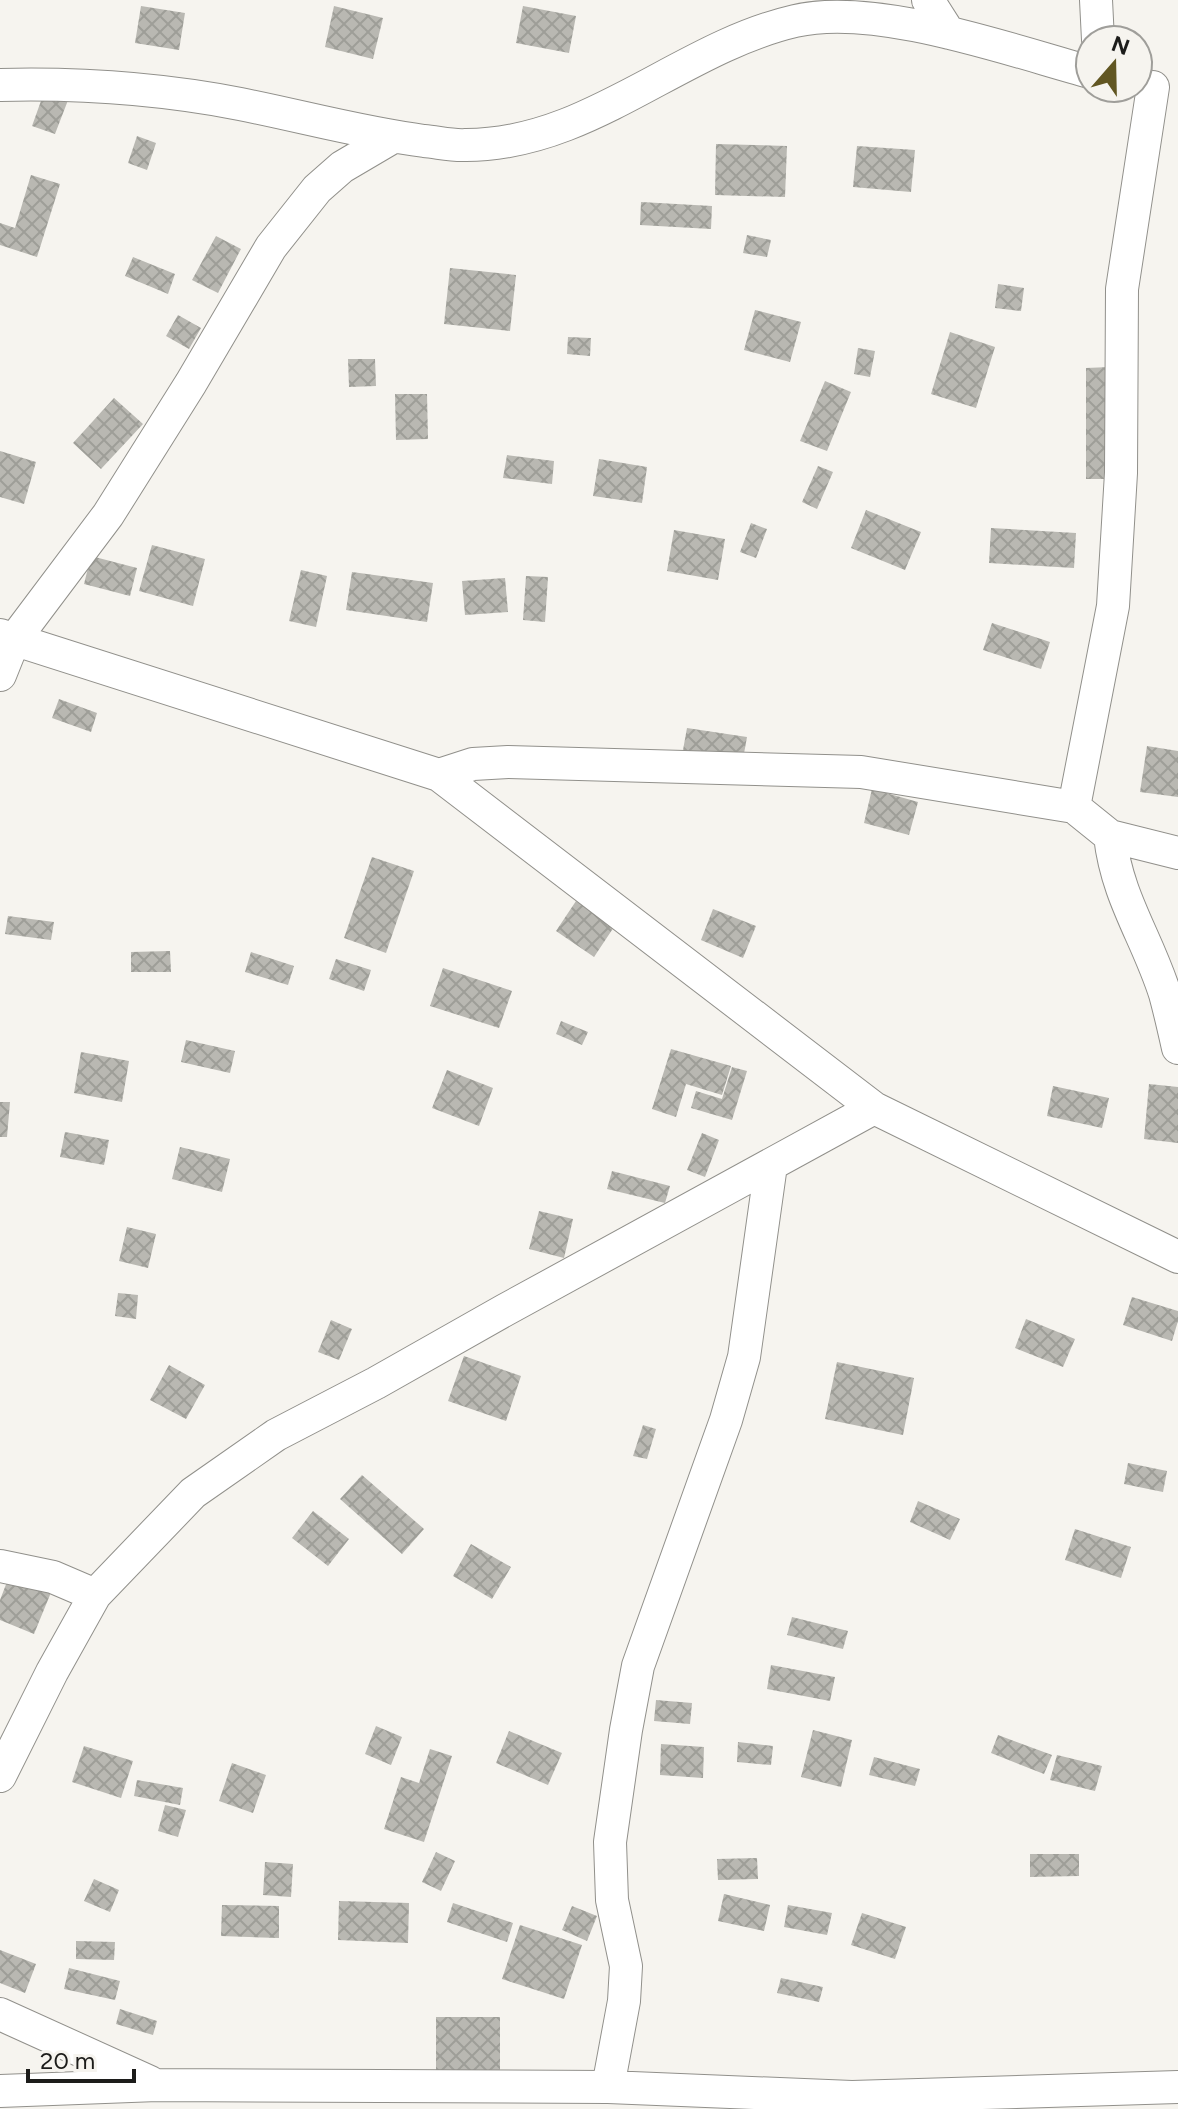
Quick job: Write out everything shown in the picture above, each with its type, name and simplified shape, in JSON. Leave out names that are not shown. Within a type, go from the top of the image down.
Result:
[{"type":"street","points":[[928,0],[949,33]]},
{"type":"street","points":[[1096,0],[1097,24]]},
{"type":"street","points":[[0,85],[38,84],[177,94],[393,137],[464,146],[539,136],[591,116],[723,44],[796,20],[840,17],[877,19],[949,33],[1074,68]]},
{"type":"street","points":[[1074,807],[1113,606],[1121,473],[1122,289],[1156,88]]},
{"type":"street","points":[[0,675],[7,637],[108,515],[286,226],[317,189],[342,167],[393,137]]},
{"type":"street","points":[[7,637],[439,775],[874,1108],[1178,1257]]},
{"type":"street","points":[[439,775],[473,764],[508,762],[861,772],[1074,807],[1110,836],[1178,853]]},
{"type":"street","points":[[1110,836],[1121,893],[1165,994],[1178,1048]]},
{"type":"street","points":[[0,1776],[95,1595],[193,1493],[276,1435],[874,1108]]},
{"type":"street","points":[[608,2087],[624,2001],[626,1966],[612,1900],[610,1842],[628,1717],[638,1666],[726,1420],[744,1357],[771,1165]]},
{"type":"street","points":[[0,1566],[53,1577],[95,1595]]},
{"type":"street","points":[[0,2014],[157,2085]]},
{"type":"street","points":[[0,2091],[157,2085],[608,2087],[849,2103],[1178,2087]]},
{"type":"building","points":[[141,6],[185,13],[179,50],[135,43]]},
{"type":"building","points":[[334,6],[383,18],[373,59],[325,47]]},
{"type":"building","points":[[523,6],[576,16],[569,53],[516,43]]},
{"type":"building","points":[[46,87],[70,95],[55,134],[32,126]]},
{"type":"building","points":[[137,136],[156,143],[147,170],[128,163]]},
{"type":"building","points":[[716,144],[787,146],[785,197],[715,195]]},
{"type":"building","points":[[857,146],[915,150],[911,192],[853,187]]},
{"type":"building","points":[[31,175],[60,184],[37,257],[0,245],[0,223],[15,228]]},
{"type":"building","points":[[641,202],[712,206],[711,229],[640,225]]},
{"type":"building","points":[[747,235],[771,240],[767,257],[743,253]]},
{"type":"building","points":[[216,236],[241,249],[218,293],[192,280]]},
{"type":"building","points":[[133,257],[175,274],[168,294],[125,276]]},
{"type":"building","points":[[450,268],[516,275],[510,331],[444,324]]},
{"type":"building","points":[[998,284],[1024,288],[1021,311],[995,308]]},
{"type":"building","points":[[755,310],[801,322],[790,362],[744,350]]},
{"type":"building","points":[[178,315],[201,328],[189,349],[166,336]]},
{"type":"building","points":[[950,332],[995,347],[976,408],[931,394]]},
{"type":"building","points":[[568,337],[591,338],[590,356],[567,354]]},
{"type":"building","points":[[858,348],[875,351],[870,377],[854,374]]},
{"type":"building","points":[[348,359],[375,359],[376,386],[349,387]]},
{"type":"building","points":[[1110,367],[1110,479],[1086,479],[1086,368]]},
{"type":"building","points":[[825,381],[851,392],[827,451],[800,441]]},
{"type":"building","points":[[395,394],[427,394],[428,439],[396,440]]},
{"type":"building","points":[[114,398],[143,424],[101,469],[73,443]]},
{"type":"building","points":[[0,451],[36,462],[24,504],[0,497]]},
{"type":"building","points":[[507,455],[554,461],[552,484],[503,478]]},
{"type":"building","points":[[599,459],[647,467],[642,503],[593,496]]},
{"type":"building","points":[[818,466],[833,472],[817,509],[802,502]]},
{"type":"building","points":[[866,510],[921,532],[905,570],[851,548]]},
{"type":"building","points":[[751,523],[767,529],[756,558],[740,552]]},
{"type":"building","points":[[991,528],[1076,533],[1074,568],[989,563]]},
{"type":"building","points":[[674,530],[725,539],[718,580],[667,571]]},
{"type":"building","points":[[152,545],[205,559],[193,606],[139,591]]},
{"type":"building","points":[[91,556],[137,568],[130,596],[84,584]]},
{"type":"building","points":[[301,570],[327,576],[316,627],[289,621]]},
{"type":"building","points":[[352,572],[433,583],[427,622],[346,610]]},
{"type":"building","points":[[526,576],[548,577],[545,622],[523,620]]},
{"type":"building","points":[[505,578],[508,612],[465,615],[462,581]]},
{"type":"building","points":[[992,623],[1050,642],[1041,669],[983,650]]},
{"type":"building","points":[[59,699],[97,713],[91,732],[52,718]]},
{"type":"building","points":[[687,728],[747,737],[743,759],[683,750]]},
{"type":"building","points":[[1147,746],[1178,751],[1178,797],[1140,792]]},
{"type":"building","points":[[872,789],[918,802],[909,835],[864,823]]},
{"type":"building","points":[[372,857],[414,871],[386,953],[344,938]]},
{"type":"building","points":[[576,901],[614,927],[594,957],[556,931]]},
{"type":"building","points":[[713,909],[756,926],[743,958],[701,940]]},
{"type":"building","points":[[8,916],[54,922],[51,940],[5,934]]},
{"type":"building","points":[[170,951],[171,972],[131,972],[131,952]]},
{"type":"building","points":[[251,952],[294,966],[288,985],[245,972]]},
{"type":"building","points":[[336,959],[371,970],[364,991],[329,979]]},
{"type":"building","points":[[443,968],[512,991],[499,1028],[430,1006]]},
{"type":"building","points":[[561,1021],[588,1032],[582,1045],[556,1034]]},
{"type":"building","points":[[186,1040],[235,1051],[230,1073],[181,1062]]},
{"type":"building","points":[[671,1049],[731,1066],[722,1095],[686,1084],[676,1117],[652,1109]]},
{"type":"building","points":[[81,1052],[129,1061],[122,1102],[74,1093]]},
{"type":"building","points":[[732,1067],[747,1071],[732,1120],[691,1108],[696,1091],[722,1099]]},
{"type":"building","points":[[447,1070],[493,1088],[479,1126],[432,1108]]},
{"type":"building","points":[[1149,1084],[1178,1087],[1178,1143],[1144,1139]]},
{"type":"building","points":[[1053,1086],[1109,1098],[1102,1128],[1047,1116]]},
{"type":"building","points":[[0,1102],[10,1102],[7,1137],[0,1137]]},
{"type":"building","points":[[65,1132],[109,1140],[104,1165],[60,1157]]},
{"type":"building","points":[[702,1133],[719,1140],[705,1177],[687,1170]]},
{"type":"building","points":[[180,1147],[230,1159],[222,1192],[172,1179]]},
{"type":"building","points":[[612,1171],[670,1186],[665,1203],[607,1189]]},
{"type":"building","points":[[539,1211],[573,1219],[564,1258],[529,1249]]},
{"type":"building","points":[[127,1227],[156,1234],[148,1268],[119,1261]]},
{"type":"building","points":[[118,1293],[138,1295],[136,1319],[115,1316]]},
{"type":"building","points":[[1132,1297],[1178,1311],[1172,1341],[1123,1325]]},
{"type":"building","points":[[1026,1319],[1075,1339],[1063,1367],[1015,1348]]},
{"type":"building","points":[[331,1320],[352,1329],[339,1360],[318,1352]]},
{"type":"building","points":[[464,1356],[521,1376],[506,1421],[448,1401]]},
{"type":"building","points":[[837,1362],[914,1378],[903,1435],[825,1419]]},
{"type":"building","points":[[169,1365],[205,1385],[186,1419],[150,1400]]},
{"type":"building","points":[[643,1425],[656,1429],[647,1459],[633,1456]]},
{"type":"building","points":[[1128,1463],[1167,1471],[1163,1492],[1124,1484]]},
{"type":"building","points":[[362,1475],[424,1529],[402,1554],[340,1499]]},
{"type":"building","points":[[918,1501],[960,1519],[950,1540],[910,1522]]},
{"type":"building","points":[[313,1511],[349,1539],[328,1566],[292,1538]]},
{"type":"building","points":[[1075,1529],[1131,1547],[1121,1578],[1065,1560]]},
{"type":"building","points":[[471,1544],[511,1567],[492,1599],[453,1576]]},
{"type":"building","points":[[10,1574],[52,1590],[34,1634],[0,1620],[0,1600]]},
{"type":"building","points":[[792,1617],[848,1631],[843,1649],[787,1635]]},
{"type":"building","points":[[771,1665],[835,1677],[830,1701],[767,1689]]},
{"type":"building","points":[[656,1700],[692,1703],[690,1724],[654,1721]]},
{"type":"building","points":[[376,1726],[402,1737],[391,1765],[365,1754]]},
{"type":"building","points":[[813,1730],[852,1740],[841,1787],[801,1777]]},
{"type":"building","points":[[509,1731],[562,1753],[548,1785],[496,1763]]},
{"type":"building","points":[[998,1735],[1052,1755],[1044,1774],[991,1753]]},
{"type":"building","points":[[738,1742],[773,1746],[771,1765],[737,1762]]},
{"type":"building","points":[[661,1744],[704,1747],[703,1778],[660,1775]]},
{"type":"building","points":[[84,1746],[133,1761],[121,1798],[72,1782]]},
{"type":"building","points":[[430,1749],[452,1756],[424,1842],[384,1829],[401,1777],[419,1783]]},
{"type":"building","points":[[1057,1755],[1102,1766],[1095,1791],[1050,1780]]},
{"type":"building","points":[[874,1757],[920,1769],[915,1786],[869,1775]]},
{"type":"building","points":[[232,1763],[266,1775],[253,1813],[219,1801]]},
{"type":"building","points":[[137,1780],[183,1788],[180,1805],[134,1796]]},
{"type":"building","points":[[165,1805],[186,1810],[178,1837],[158,1831]]},
{"type":"building","points":[[436,1852],[455,1861],[441,1891],[422,1882]]},
{"type":"building","points":[[1030,1854],[1079,1854],[1079,1876],[1030,1877]]},
{"type":"building","points":[[757,1858],[758,1879],[718,1880],[717,1859]]},
{"type":"building","points":[[265,1862],[293,1864],[291,1897],[263,1895]]},
{"type":"building","points":[[94,1879],[119,1890],[110,1912],[84,1901]]},
{"type":"building","points":[[724,1894],[770,1905],[764,1931],[718,1921]]},
{"type":"building","points":[[339,1901],[409,1903],[408,1943],[338,1940]]},
{"type":"building","points":[[453,1903],[513,1923],[507,1942],[447,1922]]},
{"type":"building","points":[[222,1905],[279,1906],[279,1938],[221,1936]]},
{"type":"building","points":[[788,1905],[832,1913],[827,1935],[784,1927]]},
{"type":"building","points":[[572,1906],[597,1916],[587,1941],[562,1930]]},
{"type":"building","points":[[862,1913],[906,1927],[895,1959],[851,1945]]},
{"type":"building","points":[[520,1925],[582,1945],[564,1999],[502,1979]]},
{"type":"building","points":[[76,1941],[115,1942],[114,1960],[76,1959]]},
{"type":"building","points":[[0,1950],[36,1964],[25,1993],[0,1983]]},
{"type":"building","points":[[69,1968],[120,1981],[115,2000],[64,1989]]},
{"type":"building","points":[[781,1978],[823,1987],[819,2002],[777,1993]]},
{"type":"building","points":[[120,2009],[157,2021],[153,2035],[116,2024]]},
{"type":"building","points":[[436,2017],[500,2017],[500,2071],[436,2071]]}]
